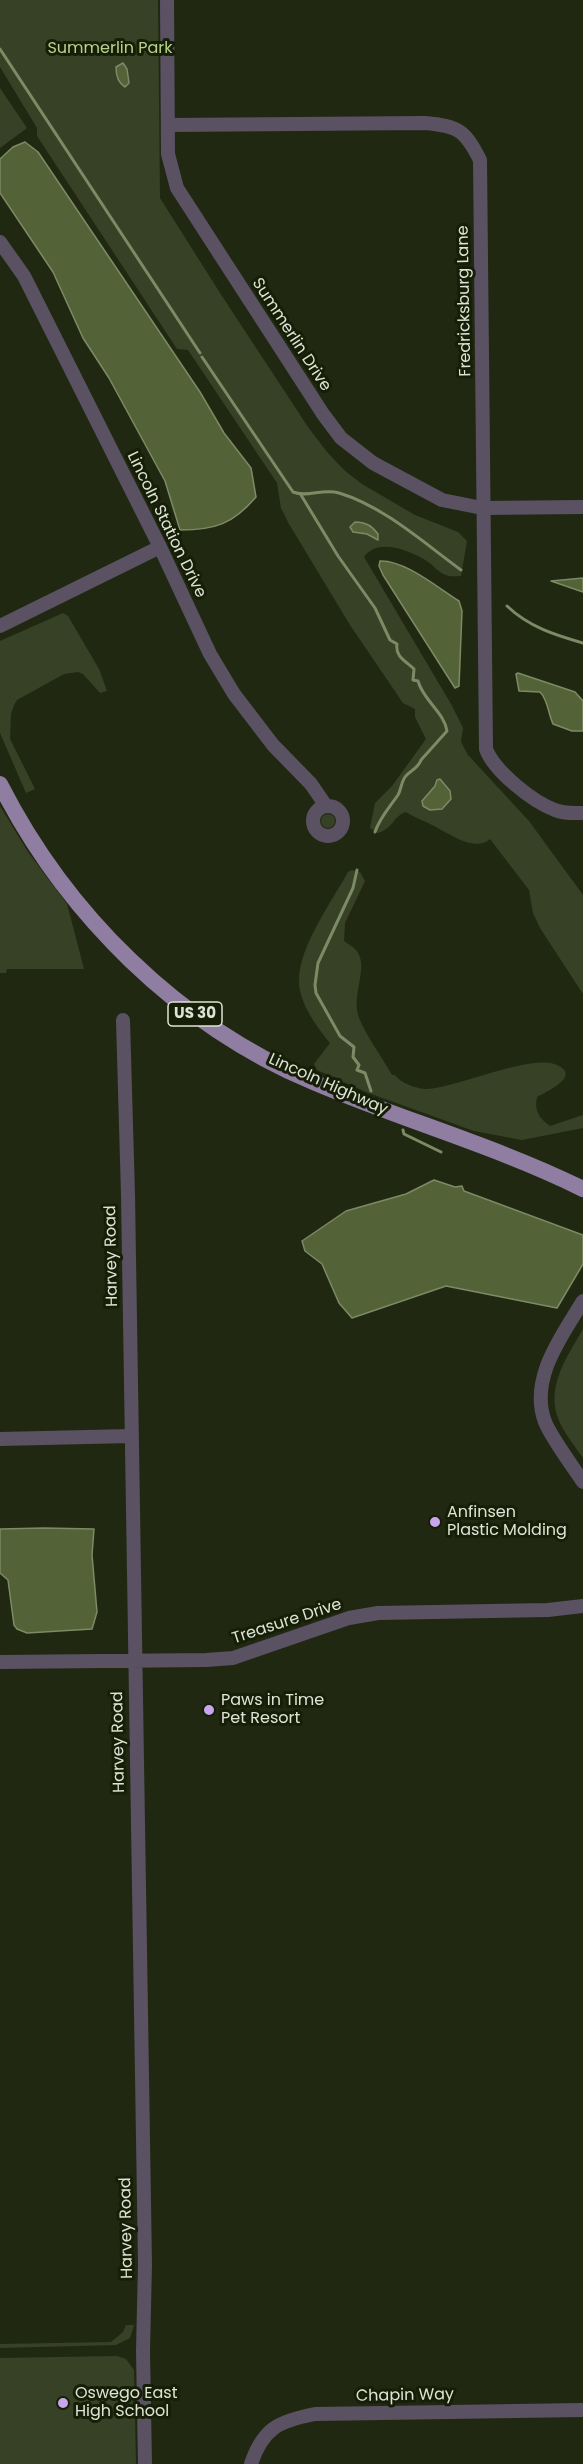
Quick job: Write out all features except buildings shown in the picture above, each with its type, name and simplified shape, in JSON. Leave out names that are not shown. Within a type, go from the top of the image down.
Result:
[{"type":"main road","name":"Lincoln Highway","points":[[0,784],[28,836],[78,904],[108,938],[151,980],[208,1023],[233,1040],[310,1081],[521,1161],[583,1189]]},
{"type":"street","name":"Summerlin Drive","points":[[167,0],[168,154],[177,188],[323,414],[341,438],[373,463],[442,500],[482,508],[583,507]]},
{"type":"street","name":"Fredricksburg Lane","points":[[168,125],[424,123],[446,125],[468,137],[480,160],[486,749],[497,769],[553,810],[563,813],[583,813]]},
{"type":"street","name":"Lincoln Station Drive","points":[[0,242],[24,276],[160,547],[210,654],[234,694],[273,745],[311,784],[326,806]]},
{"type":"street","points":[[0,626],[160,547]]},
{"type":"street","name":"Harvey Road","points":[[123,1020],[145,2253],[143,2350],[145,2464]]},
{"type":"street","points":[[583,1302],[563,1334],[545,1370],[541,1383],[541,1403],[545,1423],[583,1482]]},
{"type":"street","points":[[0,1439],[130,1436]]},
{"type":"street","name":"Treasure Drive","points":[[0,1662],[233,1658],[349,1618],[378,1613],[548,1610],[583,1606]]},
{"type":"street","name":"Chapin Way","points":[[251,2464],[269,2428],[315,2414],[583,2410]]},
{"type":"green space","name":"Summerlin Park","points":[[0,0],[158,0],[160,198],[308,427],[327,452],[344,470],[362,484],[415,515],[458,532],[467,541],[461,576],[443,574],[420,557],[394,548],[377,548],[364,557],[451,704],[463,728],[461,742],[468,755],[529,821],[583,895],[583,994],[540,928],[533,913],[529,890],[490,839],[484,843],[469,843],[406,812],[398,816],[383,831],[378,833],[370,828],[375,803],[392,786],[426,739],[415,717],[415,709],[403,703],[350,625],[289,524],[281,508],[277,483],[188,350],[177,349],[37,136],[37,128],[0,67]]},
{"type":"green space","points":[[0,88],[27,128],[0,148]]},
{"type":"green space","points":[[63,613],[68,616],[99,669],[107,691],[100,693],[83,674],[78,672],[64,674],[17,700],[11,714],[10,739],[35,789],[26,793],[0,733],[0,641]]},
{"type":"green space","points":[[0,806],[28,852],[67,904],[84,969],[7,969],[6,973],[0,973]]},
{"type":"green space","points":[[328,814],[333,816],[335,821],[333,826],[328,828],[323,826],[321,821],[323,816]]},
{"type":"green space","points":[[352,870],[360,872],[365,881],[345,923],[344,941],[355,949],[361,964],[357,1009],[366,1032],[392,1075],[409,1085],[427,1089],[531,1063],[557,1065],[564,1069],[566,1074],[554,1088],[537,1097],[538,1114],[550,1126],[583,1115],[583,1128],[522,1140],[474,1131],[366,1092],[317,1070],[314,1064],[330,1043],[305,1006],[300,989],[300,968],[317,925],[348,872]]},
{"type":"green space","points":[[583,1329],[583,1458],[560,1423],[555,1406],[555,1394],[560,1371]]},
{"type":"green space","points":[[126,2325],[134,2325],[130,2338],[116,2345],[0,2348],[0,2344],[111,2342],[123,2332]]},
{"type":"green space","name":"Oswego East High School","points":[[117,2356],[126,2359],[134,2370],[136,2464],[0,2464],[0,2358]]},
{"type":"shaded area","points":[[123,63],[127,69],[129,83],[125,87],[119,81],[116,70],[116,67]]},
{"type":"shaded area","points":[[25,142],[38,152],[200,392],[224,433],[251,468],[256,497],[239,514],[222,524],[203,529],[180,530],[165,481],[109,378],[83,338],[53,272],[0,193],[0,159],[13,147]]},
{"type":"shaded area","points":[[355,522],[371,527],[378,534],[378,540],[367,534],[353,532],[350,527]]},
{"type":"shaded area","points":[[380,561],[400,565],[410,570],[459,601],[462,611],[459,686],[455,688],[383,575],[379,566]]},
{"type":"shaded area","points":[[583,578],[583,592],[551,581]]},
{"type":"shaded area","points":[[516,674],[575,692],[583,701],[583,731],[572,731],[553,724],[540,692],[519,691]]},
{"type":"shaded area","points":[[440,779],[450,791],[451,799],[442,809],[430,810],[423,806],[422,801]]},
{"type":"shaded area","points":[[434,1180],[455,1187],[462,1186],[464,1191],[583,1235],[583,1264],[557,1308],[446,1286],[352,1318],[339,1303],[322,1264],[305,1251],[302,1241],[346,1211],[406,1194]]},
{"type":"shaded area","points":[[0,1529],[94,1529],[92,1555],[97,1612],[92,1629],[27,1633],[17,1629],[14,1625],[8,1580],[0,1573]]},
{"type":"waterway","points":[[0,49],[200,353]]},
{"type":"waterway","points":[[202,357],[293,492],[298,494],[333,492],[355,499],[403,526],[461,570]]},
{"type":"waterway","points":[[301,495],[338,556],[375,608],[390,640],[397,644],[399,656],[414,669],[413,680],[418,681],[424,694],[442,718],[447,731],[405,777],[398,795],[382,817],[375,832]]},
{"type":"waterway","points":[[507,606],[533,625],[583,643]]},
{"type":"waterway","points":[[357,870],[353,888],[318,963],[315,985],[316,993],[340,1036],[354,1047],[353,1057],[359,1065],[357,1070],[365,1073],[371,1091]]},
{"type":"waterway","points":[[403,1130],[404,1134],[441,1152]]},
{"type":"place","name":"Anfinsen Plastic Molding","points":[[435,1522]]},
{"type":"place","name":"Paws in Time Pet Resort","points":[[209,1710]]},
{"type":"place","name":"Oswego East High School","points":[[63,2403]]}]
